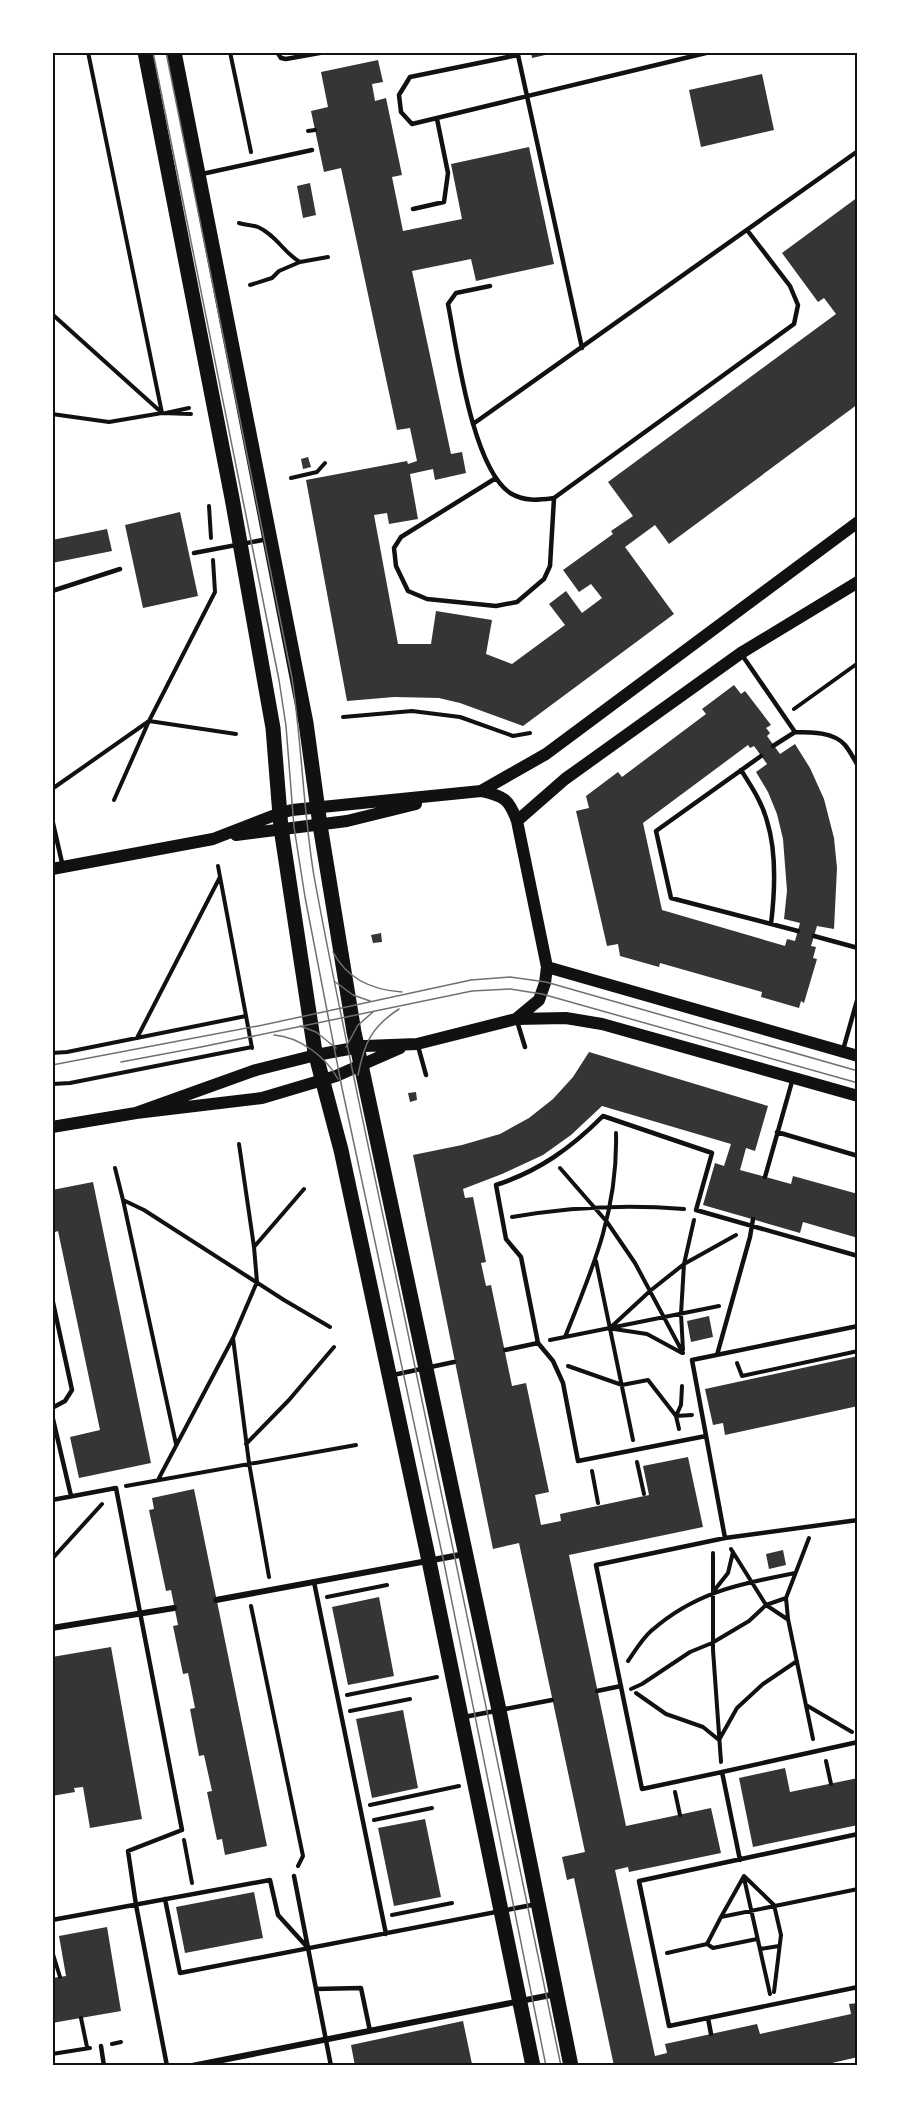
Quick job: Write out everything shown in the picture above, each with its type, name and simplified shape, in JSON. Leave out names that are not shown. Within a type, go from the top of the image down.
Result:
[{"type":"main road","points":[[145,52],[240,544],[273,728],[281,820],[315,1055],[341,1150],[429,1561],[533,2066]]},
{"type":"main road","points":[[174,52],[306,723],[342,968],[357,1047],[500,1710],[571,2066]]},
{"type":"main road","points":[[481,791],[546,754],[858,522]]},
{"type":"main road","points":[[517,821],[565,779],[741,652],[858,582]]},
{"type":"main road","points":[[58,868],[213,839],[317,808],[481,791],[501,795],[512,806],[517,821],[547,967],[545,983],[539,1000],[516,1019]]},
{"type":"main road","points":[[281,820],[320,825],[347,821],[452,795]]},
{"type":"main road","points":[[547,967],[858,1056]]},
{"type":"main road","points":[[52,1127],[136,1113],[262,1098],[322,1082],[411,1044],[516,1019],[566,1018],[587,1021],[858,1096]]},
{"type":"main road","points":[[136,1113],[256,1070],[315,1055],[357,1047],[411,1044]]},
{"type":"street","points":[[216,1600],[465,1554]]},
{"type":"street","points":[[52,1628],[174,1608]]},
{"type":"street","points":[[192,2066],[556,1994]]},
{"type":"lane","points":[[277,52],[281,58],[286,59],[325,52]]},
{"type":"lane","points":[[582,348],[527,98],[518,55],[410,77],[399,94],[401,112],[412,124],[527,98],[710,52]]},
{"type":"lane","points":[[413,209],[444,202],[448,173],[437,119]]},
{"type":"lane","points":[[199,174],[312,150]]},
{"type":"lane","points":[[472,424],[858,151]]},
{"type":"lane","points":[[490,286],[456,293],[448,304],[472,424],[496,478],[510,493],[530,501],[554,498],[794,324],[798,305],[790,286],[747,230]]},
{"type":"lane","points":[[496,478],[401,537],[394,548],[396,566],[408,591],[427,600],[496,606],[517,602],[544,579],[550,566],[554,498]]},
{"type":"lane","points":[[194,554],[269,538]]},
{"type":"lane","points":[[52,591],[120,569]]},
{"type":"lane","points":[[741,652],[795,732]]},
{"type":"lane","points":[[773,746],[795,732],[809,732],[836,738],[844,744],[858,766]]},
{"type":"lane","points":[[761,756],[656,831],[671,898],[798,931]]},
{"type":"lane","points":[[741,770],[755,792],[768,821],[775,895],[771,924]]},
{"type":"lane","points":[[52,819],[58,868]]},
{"type":"lane","points":[[814,936],[858,948]]},
{"type":"lane","points":[[842,1052],[858,997]]},
{"type":"lane","points":[[516,1019],[525,1047]]},
{"type":"lane","points":[[411,1044],[426,1075]]},
{"type":"lane","points":[[765,1177],[793,1078]]},
{"type":"lane","points":[[706,1436],[578,1461],[563,1383],[553,1361],[538,1343],[521,1257],[506,1239],[496,1185],[521,1177],[552,1159],[603,1116],[712,1153],[696,1210],[858,1256]]},
{"type":"lane","points":[[777,1132],[858,1156]]},
{"type":"lane","points":[[717,1355],[753,1219]]},
{"type":"lane","points":[[52,1298],[72,1390],[65,1401],[52,1408]]},
{"type":"lane","points":[[724,1538],[692,1360],[858,1326]]},
{"type":"lane","points":[[505,1350],[538,1343]]},
{"type":"lane","points":[[389,1376],[454,1362]]},
{"type":"lane","points":[[52,1415],[71,1496]]},
{"type":"lane","points":[[52,1500],[116,1488],[182,1830],[128,1851],[167,2066]]},
{"type":"lane","points":[[858,1520],[724,1538],[596,1565],[642,1789],[858,1742]]},
{"type":"lane","points":[[314,1582],[386,1934]]},
{"type":"lane","points":[[597,1691],[621,1689]]},
{"type":"lane","points":[[461,1718],[552,1700]]},
{"type":"lane","points":[[722,1772],[740,1860]]},
{"type":"lane","points":[[858,1834],[639,1881],[669,2026],[858,1987]]},
{"type":"lane","points":[[294,1876],[331,2066]]},
{"type":"lane","points":[[52,1920],[270,1880],[278,1915],[308,1948]]},
{"type":"lane","points":[[165,1899],[180,1973],[538,1904]]},
{"type":"lane","points":[[316,1989],[361,1988],[370,2031]]},
{"type":"lane","points":[[708,2018],[711,2034]]},
{"type":"lane","points":[[101,2046],[104,2066]]},
{"type":"path","points":[[88,52],[162,413]]},
{"type":"path","points":[[230,52],[254,162]]},
{"type":"path","points":[[308,131],[315,130]]},
{"type":"path","points":[[239,223],[258,227],[277,240],[289,256],[300,262]]},
{"type":"path","points":[[250,285],[272,278],[300,262],[328,257]]},
{"type":"path","points":[[52,314],[162,413],[190,414]]},
{"type":"path","points":[[52,414],[109,422],[189,408]]},
{"type":"path","points":[[291,478],[316,472],[325,463]]},
{"type":"path","points":[[114,801],[149,721],[215,592]]},
{"type":"path","points":[[784,716],[858,663]]},
{"type":"path","points":[[343,717],[412,711],[460,717],[513,736],[530,733]]},
{"type":"path","points":[[52,789],[149,721],[236,734]]},
{"type":"path","points":[[218,866],[253,1055]]},
{"type":"path","points":[[137,1038],[220,877]]},
{"type":"path","points":[[52,1053],[67,1052],[246,1016]]},
{"type":"path","points":[[52,1084],[70,1083],[252,1047]]},
{"type":"path","points":[[565,1337],[596,1261],[611,1206],[617,1164],[616,1121]]},
{"type":"path","points":[[158,1479],[233,1338],[257,1282],[239,1144]]},
{"type":"path","points":[[552,1159],[607,1222],[635,1263],[683,1354]]},
{"type":"path","points":[[115,1168],[176,1444]]},
{"type":"path","points":[[254,1247],[304,1189]]},
{"type":"path","points":[[123,1200],[144,1210],[330,1327]]},
{"type":"path","points":[[502,1218],[551,1210],[611,1206],[654,1206],[696,1210],[684,1264],[681,1314],[683,1354]]},
{"type":"path","points":[[610,1328],[650,1291],[684,1264],[752,1227]]},
{"type":"path","points":[[596,1261],[644,1494]]},
{"type":"path","points":[[538,1343],[732,1303]]},
{"type":"path","points":[[610,1328],[647,1334],[683,1354]]},
{"type":"path","points":[[233,1338],[246,1445],[271,1590]]},
{"type":"path","points":[[246,1445],[290,1400],[334,1347]]},
{"type":"path","points":[[732,1351],[741,1376],[858,1351]]},
{"type":"path","points":[[553,1361],[622,1385],[648,1380],[676,1416],[681,1441]]},
{"type":"path","points":[[52,1559],[116,1488],[356,1445]]},
{"type":"path","points":[[589,1459],[598,1503]]},
{"type":"path","points":[[814,1527],[786,1598],[788,1619],[816,1752]]},
{"type":"path","points":[[724,1538],[766,1605],[788,1619]]},
{"type":"path","points":[[713,1541],[712,1643],[722,1772]]},
{"type":"path","points":[[712,1592],[728,1573],[733,1552]]},
{"type":"path","points":[[618,1673],[649,1633],[682,1607],[712,1592],[751,1581],[795,1573]]},
{"type":"path","points":[[317,1598],[387,1585]]},
{"type":"path","points":[[248,1594],[303,1856],[294,1876]]},
{"type":"path","points":[[621,1689],[631,1689],[642,1684],[690,1652],[712,1643],[749,1622],[766,1605],[786,1598]]},
{"type":"path","points":[[719,1740],[737,1708],[763,1684],[797,1661]]},
{"type":"path","points":[[338,1697],[437,1677]]},
{"type":"path","points":[[631,1689],[666,1714],[703,1726],[719,1740]]},
{"type":"path","points":[[341,1713],[410,1699]]},
{"type":"path","points":[[806,1705],[858,1735]]},
{"type":"path","points":[[824,1750],[831,1784]]},
{"type":"path","points":[[673,1782],[680,1815]]},
{"type":"path","points":[[360,1807],[460,1786]]},
{"type":"path","points":[[363,1822],[432,1808]]},
{"type":"path","points":[[182,1830],[194,1894]]},
{"type":"path","points":[[740,1860],[772,2005]]},
{"type":"path","points":[[744,1876],[774,1905],[780,1935],[772,2005]]},
{"type":"path","points":[[707,1944],[744,1876]]},
{"type":"path","points":[[721,1917],[858,1889]]},
{"type":"path","points":[[383,1917],[452,1904]]},
{"type":"path","points":[[654,1955],[707,1944],[713,1948],[758,1939]]},
{"type":"path","points":[[760,1949],[779,1946]]},
{"type":"path","points":[[52,1951],[60,1977]]},
{"type":"path","points":[[81,2018],[87,2048]]},
{"type":"building","points":[[531,52],[554,52],[554,53],[532,58]]},
{"type":"building","points":[[378,60],[383,82],[372,84],[375,101],[386,98],[402,175],[392,177],[403,231],[462,219],[451,164],[529,147],[554,264],[476,281],[471,259],[412,271],[451,454],[462,452],[466,473],[435,480],[433,469],[410,474],[418,519],[389,524],[387,513],[374,515],[398,644],[431,644],[436,611],[492,620],[486,654],[512,664],[565,625],[549,604],[566,591],[582,613],[602,598],[591,584],[579,592],[563,570],[613,534],[611,531],[633,516],[608,482],[836,314],[824,298],[818,302],[782,253],[858,197],[858,404],[669,544],[655,525],[625,547],[674,614],[523,726],[460,703],[439,698],[394,697],[347,701],[306,480],[417,461],[410,428],[397,430],[341,168],[324,172],[311,111],[328,107],[321,72]]},
{"type":"building","points":[[762,74],[774,130],[701,147],[689,90]]},
{"type":"building","points":[[310,183],[316,215],[303,218],[297,186]]},
{"type":"building","points":[[308,457],[311,467],[303,469],[301,459]]},
{"type":"building","points":[[180,512],[198,596],[143,608],[125,525]]},
{"type":"building","points":[[107,529],[112,551],[52,563],[52,540]]},
{"type":"building","points":[[734,685],[741,694],[745,691],[771,725],[766,728],[770,733],[767,736],[780,754],[795,744],[810,768],[824,799],[834,838],[837,868],[834,929],[817,926],[811,946],[816,947],[813,958],[817,959],[804,1003],[801,1001],[799,1008],[761,997],[762,992],[660,963],[659,967],[620,956],[618,944],[607,946],[576,811],[589,808],[586,796],[618,772],[622,777],[706,714],[702,709]],"holes":[[[748,745],[750,748],[754,746],[767,764],[756,772],[777,814],[783,839],[787,891],[784,919],[800,923],[795,941],[787,939],[785,946],[662,910],[643,823]]]},
{"type":"building","points":[[381,933],[382,942],[373,943],[371,935]]},
{"type":"building","points":[[589,1052],[768,1106],[755,1151],[746,1148],[740,1170],[791,1184],[793,1176],[858,1194],[858,1238],[803,1222],[800,1233],[703,1205],[715,1163],[724,1166],[731,1144],[602,1106],[571,1135],[543,1155],[463,1189],[465,1198],[473,1197],[486,1262],[481,1263],[486,1286],[491,1285],[512,1386],[526,1383],[549,1492],[535,1495],[541,1525],[561,1521],[560,1514],[649,1495],[643,1466],[688,1457],[703,1527],[569,1555],[626,1826],[711,1808],[721,1853],[629,1872],[628,1867],[615,1870],[655,2056],[667,2053],[665,2044],[757,2024],[760,2034],[851,2014],[849,2004],[858,2003],[858,2057],[832,2063],[832,2066],[614,2066],[574,1878],[567,1880],[562,1857],[585,1852],[519,1543],[493,1549],[413,1155],[500,1134],[529,1118],[553,1099],[573,1077]]},
{"type":"building","points":[[416,1092],[417,1100],[410,1102],[408,1093]]},
{"type":"building","points":[[93,1182],[151,1463],[79,1478],[70,1437],[100,1430],[58,1231],[52,1233],[52,1190]]},
{"type":"building","points":[[709,1316],[713,1337],[691,1342],[687,1321]]},
{"type":"building","points":[[858,1356],[858,1406],[725,1435],[723,1423],[713,1425],[705,1389]]},
{"type":"building","points":[[194,1489],[267,1846],[225,1855],[222,1839],[217,1840],[207,1792],[212,1791],[204,1755],[199,1756],[190,1709],[195,1708],[188,1673],[183,1674],[173,1626],[178,1625],[171,1590],[166,1591],[149,1510],[154,1509],[152,1498]]},
{"type":"building","points":[[783,1550],[786,1565],[769,1569],[766,1554]]},
{"type":"building","points":[[379,1597],[394,1676],[348,1685],[332,1607]]},
{"type":"building","points":[[111,1647],[142,1819],[90,1828],[83,1787],[74,1788],[75,1792],[52,1796],[52,1657]]},
{"type":"building","points":[[403,1710],[418,1788],[372,1798],[356,1719]]},
{"type":"building","points":[[785,1768],[790,1792],[858,1778],[858,1825],[753,1847],[739,1778]]},
{"type":"building","points":[[425,1819],[441,1897],[394,1906],[378,1828]]},
{"type":"building","points":[[254,1892],[263,1938],[185,1953],[176,1907]]},
{"type":"building","points":[[107,1927],[121,2011],[52,2023],[52,1978],[66,1976],[59,1936]]},
{"type":"building","points":[[463,2021],[472,2064],[355,2066],[351,2045]]},
{"type":"tram line","points":[[153,52],[279,680],[286,726],[294,827],[305,897],[342,1088],[443,1558],[546,2066]]},
{"type":"tram line","points":[[166,52],[292,678],[310,851],[334,982],[561,2066]]},
{"type":"tram line","points":[[333,952],[353,976],[371,986],[402,992]]},
{"type":"tram line","points":[[52,1065],[263,1025],[471,980],[510,977],[546,982],[858,1071]]},
{"type":"tram line","points":[[334,981],[353,995],[370,1001]]},
{"type":"tram line","points":[[121,1062],[472,991],[510,989],[542,994],[858,1083]]},
{"type":"tram line","points":[[358,1075],[370,1037],[389,1016],[399,1009]]},
{"type":"tram line","points":[[346,1047],[358,1025],[373,1012]]},
{"type":"tram line","points":[[300,1026],[316,1032],[336,1048]]},
{"type":"tram line","points":[[274,1035],[303,1044],[327,1063],[338,1079]]}]
